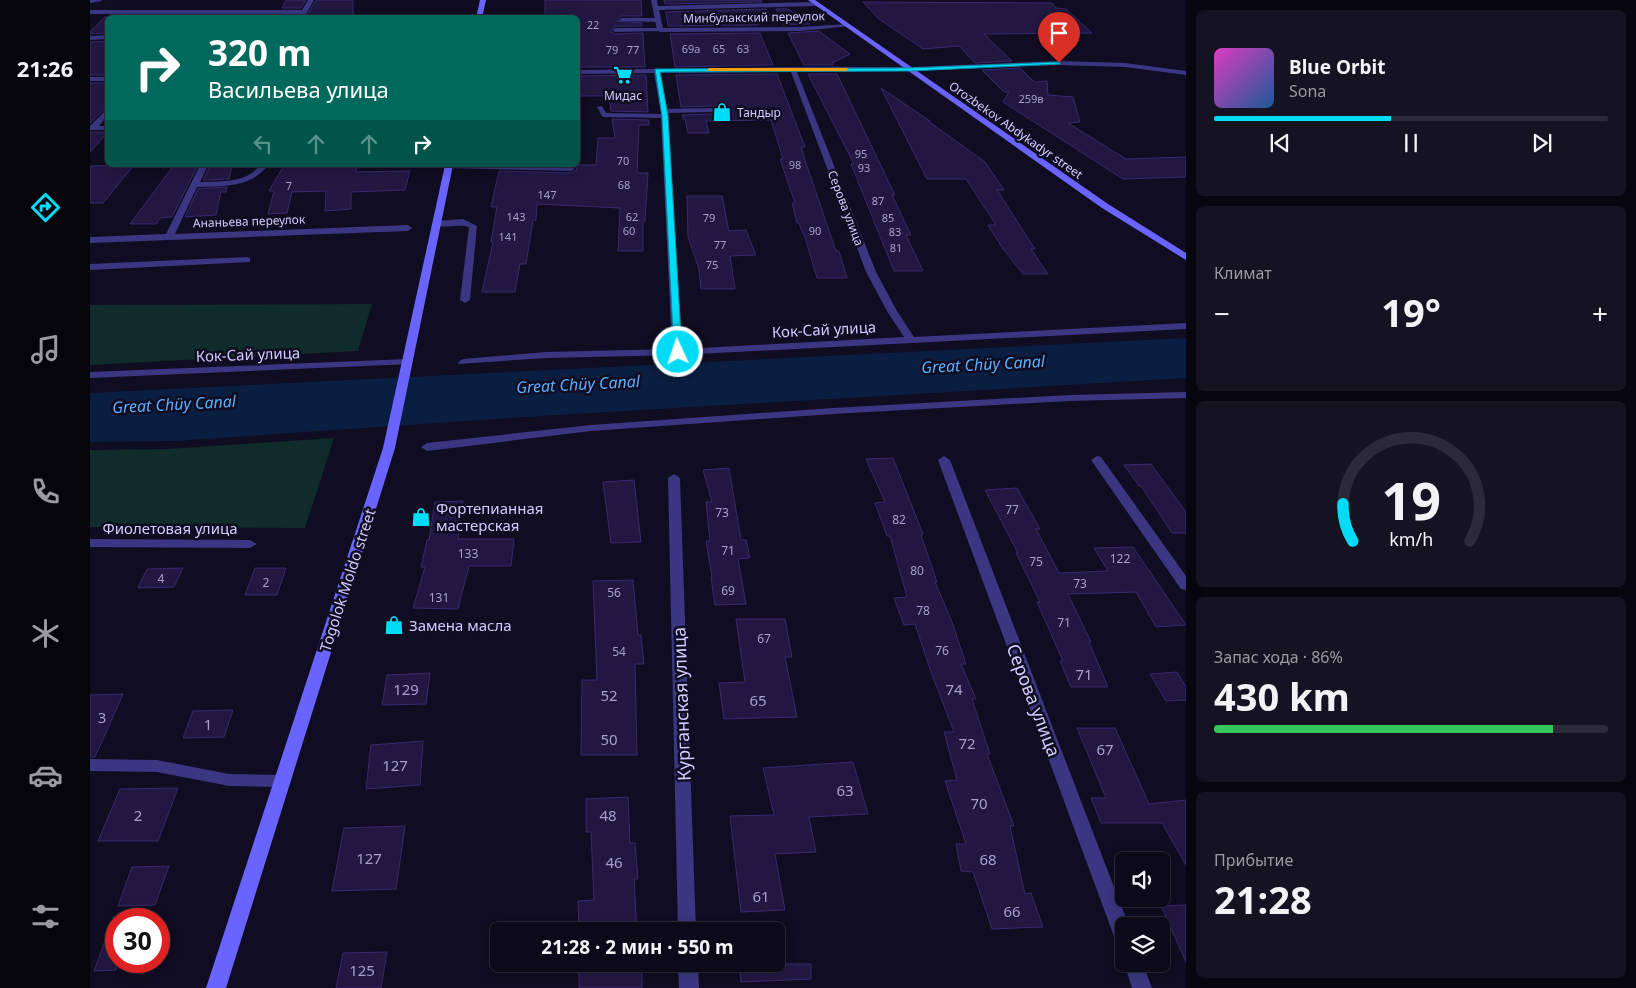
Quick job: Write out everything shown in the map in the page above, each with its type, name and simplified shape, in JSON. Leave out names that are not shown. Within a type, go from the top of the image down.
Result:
[{"type":"main road","points":[[480,15],[483,0]]},
{"type":"main road","name":"Orozbekov Abdykadyr street","points":[[814,2],[1105,206],[1186,257]]},
{"type":"main road","name":"Togolok Moldo street","points":[[216,988],[390,442],[449,167]]},
{"type":"street","points":[[90,11],[99,0]]},
{"type":"street","points":[[90,1],[99,0]]},
{"type":"street","points":[[90,11],[303,15],[311,0]]},
{"type":"street","points":[[654,0],[660,30]]},
{"type":"street","points":[[656,8],[814,2]]},
{"type":"street","points":[[621,20],[658,20]]},
{"type":"street","name":"Минбулакский переулок","points":[[615,30],[800,29],[848,26]]},
{"type":"street","points":[[90,38],[105,37]]},
{"type":"street","points":[[580,72],[910,69],[1059,63],[1125,65],[1186,73]]},
{"type":"street","name":"Серова улица","points":[[794,69],[871,272],[892,311],[911,340]]},
{"type":"street","points":[[657,71],[665,113],[678,352]]},
{"type":"street","points":[[90,79],[105,79]]},
{"type":"street","points":[[600,107],[604,115],[712,110]]},
{"type":"street","points":[[92,128],[105,113]]},
{"type":"street","points":[[92,128],[105,128]]},
{"type":"street","points":[[168,237],[203,167]]},
{"type":"street","points":[[194,185],[241,182],[261,171],[263,167]]},
{"type":"street","points":[[510,167],[571,169]]},
{"type":"street","points":[[437,224],[463,222],[473,226],[465,300]]},
{"type":"street","name":"Ананьева переулок","points":[[90,240],[408,228]]},
{"type":"street","points":[[90,267],[247,260]]},
{"type":"street","name":"Кок-Сай улица","points":[[463,362],[546,355],[678,352],[1186,326]]},
{"type":"street","name":"Кок-Сай улица","points":[[90,375],[407,365]]},
{"type":"street","points":[[427,447],[592,428],[833,411],[1070,398],[1186,395]]},
{"type":"street","name":"Серова улица","points":[[944,460],[1116,917]]},
{"type":"street","points":[[1097,460],[1186,586]]},
{"type":"street","name":"Курганская улица","points":[[674,478],[687,922]]},
{"type":"street","name":"Фиолетовая улица","points":[[90,543],[250,544]]},
{"type":"street","points":[[90,766],[157,766],[229,780],[283,781]]},
{"type":"street","points":[[688,972],[689,988]]},
{"type":"street","points":[[1136,972],[1142,988]]},
{"type":"green space","points":[[372,304],[358,351],[90,365],[90,305]]},
{"type":"green space","points":[[334,438],[305,528],[90,527],[90,450],[167,449]]},
{"type":"water","name":"Great Chüy Canal","points":[[1186,338],[1186,378],[541,416],[174,441],[90,442],[90,393]]},
{"type":"building","points":[[286,0],[306,0],[301,8],[282,8]]},
{"type":"building","points":[[316,0],[353,0],[353,15],[307,15]]},
{"type":"building","points":[[545,0],[641,0],[642,16],[621,16],[617,21],[642,23],[642,26],[615,26],[610,31],[615,34],[643,33],[645,67],[580,67],[580,15],[545,15]]},
{"type":"building","points":[[664,0],[761,0],[762,2],[665,4]]},
{"type":"building","points":[[863,2],[1052,3],[1056,8],[1066,9],[1092,33],[984,34],[1012,61],[975,63],[959,46],[923,49],[879,19]]},
{"type":"building","points":[[766,9],[772,18],[757,25],[668,26],[666,12]]},
{"type":"building","points":[[776,9],[788,9],[810,24],[784,25]]},
{"type":"building","points":[[105,17],[105,33],[90,34]]},
{"type":"building","points":[[819,31],[850,54],[832,63],[833,65],[804,65],[788,33]]},
{"type":"building","points":[[760,33],[773,65],[675,67],[670,34]]},
{"type":"building","points":[[105,41],[105,75],[90,75],[90,42]]},
{"type":"building","points":[[1020,68],[1034,82],[1047,81],[1048,95],[1073,97],[1080,122],[1068,123],[1126,159],[1186,157],[1186,177],[1123,179],[1003,102],[1009,92],[1004,92],[982,70]]},
{"type":"building","points":[[777,74],[805,147],[801,147],[847,278],[817,278],[804,234],[799,223],[797,223],[792,203],[795,203],[780,159],[783,159],[771,120],[706,121],[709,133],[688,133],[685,119],[683,119],[682,115],[712,114],[717,109],[712,106],[681,107],[676,75]]},
{"type":"building","points":[[808,74],[837,74],[895,195],[892,195],[911,235],[906,235],[923,271],[894,271],[851,164],[854,164]]},
{"type":"building","points":[[646,75],[648,112],[611,111],[609,96],[580,96],[581,76]]},
{"type":"building","points":[[90,83],[105,83],[105,109],[90,123]]},
{"type":"building","points":[[881,88],[930,121],[928,121],[985,162],[1004,190],[997,190],[1035,249],[1031,249],[1048,274],[1023,274],[1003,249],[988,225],[996,225],[966,179],[927,179]]},
{"type":"building","points":[[612,119],[649,120],[649,125],[639,125],[637,173],[648,173],[645,221],[643,221],[643,251],[618,251],[620,208],[537,204],[536,220],[533,220],[526,264],[520,264],[515,292],[482,292],[493,242],[491,242],[497,207],[491,207],[499,171],[571,173],[577,170],[576,167],[580,167],[580,165],[596,165],[598,138],[615,138]]},
{"type":"building","points":[[90,132],[105,132],[105,135],[90,152]]},
{"type":"building","points":[[90,166],[132,167],[103,203],[90,203]]},
{"type":"building","points":[[173,167],[197,167],[172,217],[160,218],[156,224],[130,224]]},
{"type":"building","points":[[209,167],[232,167],[229,179],[203,180]]},
{"type":"building","points":[[283,167],[357,167],[355,172],[410,171],[405,190],[351,192],[351,209],[325,211],[326,191],[292,192],[287,213],[268,214],[274,191],[269,191]]},
{"type":"building","points":[[227,187],[226,192],[221,192],[216,215],[185,217],[198,189]]},
{"type":"building","points":[[687,196],[722,196],[729,231],[746,230],[756,255],[730,256],[735,289],[701,289],[699,269],[688,237]]},
{"type":"building","points":[[893,458],[923,534],[921,535],[937,582],[935,582],[952,622],[966,664],[961,664],[976,699],[972,699],[990,754],[987,754],[1014,826],[1010,826],[1025,894],[1031,893],[1043,927],[992,929],[973,872],[961,871],[956,844],[966,844],[945,781],[957,780],[944,732],[954,732],[915,624],[904,625],[894,598],[907,597],[890,536],[887,536],[875,503],[885,502],[866,459]]},
{"type":"building","points":[[1151,464],[1186,512],[1186,533],[1172,533],[1141,486],[1139,486],[1124,465]]},
{"type":"building","points":[[729,468],[741,540],[746,540],[750,558],[738,559],[746,604],[715,605],[706,541],[710,541],[706,502],[712,502],[703,470]]},
{"type":"building","points":[[634,480],[641,542],[611,543],[603,482]]},
{"type":"building","points":[[1017,488],[1040,529],[1036,529],[1059,573],[1108,571],[1094,548],[1133,547],[1186,625],[1156,627],[1136,592],[1068,594],[1091,642],[1089,642],[1108,687],[1071,687],[1060,661],[1063,661],[1037,602],[1040,602],[1016,553],[1018,553],[985,490]]},
{"type":"building","points":[[463,501],[458,539],[514,539],[511,566],[469,566],[458,609],[413,608],[425,567],[421,567],[427,540],[429,540],[435,502]]},
{"type":"building","points":[[183,568],[174,587],[138,588],[147,569]]},
{"type":"building","points":[[255,568],[286,568],[277,595],[245,595]]},
{"type":"building","points":[[633,580],[638,635],[641,635],[644,664],[635,664],[637,755],[581,755],[582,680],[597,680],[593,581]]},
{"type":"building","points":[[736,619],[785,619],[792,657],[785,657],[797,717],[724,719],[719,683],[745,682]]},
{"type":"building","points":[[1177,672],[1186,687],[1186,700],[1166,701],[1150,674]]},
{"type":"building","points":[[430,673],[426,704],[382,705],[387,675]]},
{"type":"building","points":[[123,694],[95,757],[90,757],[90,695]]},
{"type":"building","points":[[233,710],[224,737],[183,738],[193,711]]},
{"type":"building","points":[[1077,728],[1115,728],[1149,804],[1186,800],[1186,865],[1162,823],[1101,823],[1091,798],[1106,798]]},
{"type":"building","points":[[423,741],[420,785],[366,789],[371,745]]},
{"type":"building","points":[[853,762],[868,814],[809,817],[816,852],[775,854],[785,910],[741,912],[730,816],[774,815],[763,768]]},
{"type":"building","points":[[178,788],[158,841],[98,841],[120,789]]},
{"type":"building","points":[[628,797],[630,843],[635,843],[638,879],[634,879],[636,922],[579,922],[578,901],[594,900],[591,832],[586,832],[586,799]]},
{"type":"building","points":[[405,826],[396,889],[332,891],[344,828]]},
{"type":"building","points":[[169,866],[155,905],[118,906],[132,867]]},
{"type":"building","points":[[1186,905],[1186,962],[1170,926],[1170,917],[1166,917],[1161,907]]},
{"type":"building","points":[[105,941],[105,970],[94,971]]},
{"type":"building","points":[[387,952],[381,988],[336,988],[343,953]]},
{"type":"building","points":[[785,964],[811,964],[811,979],[741,982],[740,972],[785,972]]},
{"type":"building","points":[[579,972],[642,972],[642,988],[579,988]]},
{"type":"slow traffic","points":[[709,70],[846,69]]},
{"type":"place","name":"Мидас","points":[[623,75]]},
{"type":"place","name":"Тандыр","points":[[722,112]]},
{"type":"place","name":"Фортепианная мастерская","points":[[421,517]]},
{"type":"place","name":"Замена масла","points":[[394,625]]},
{"type":"route","points":[[678,352],[665,116],[657,71],[882,70],[1059,63]]}]
